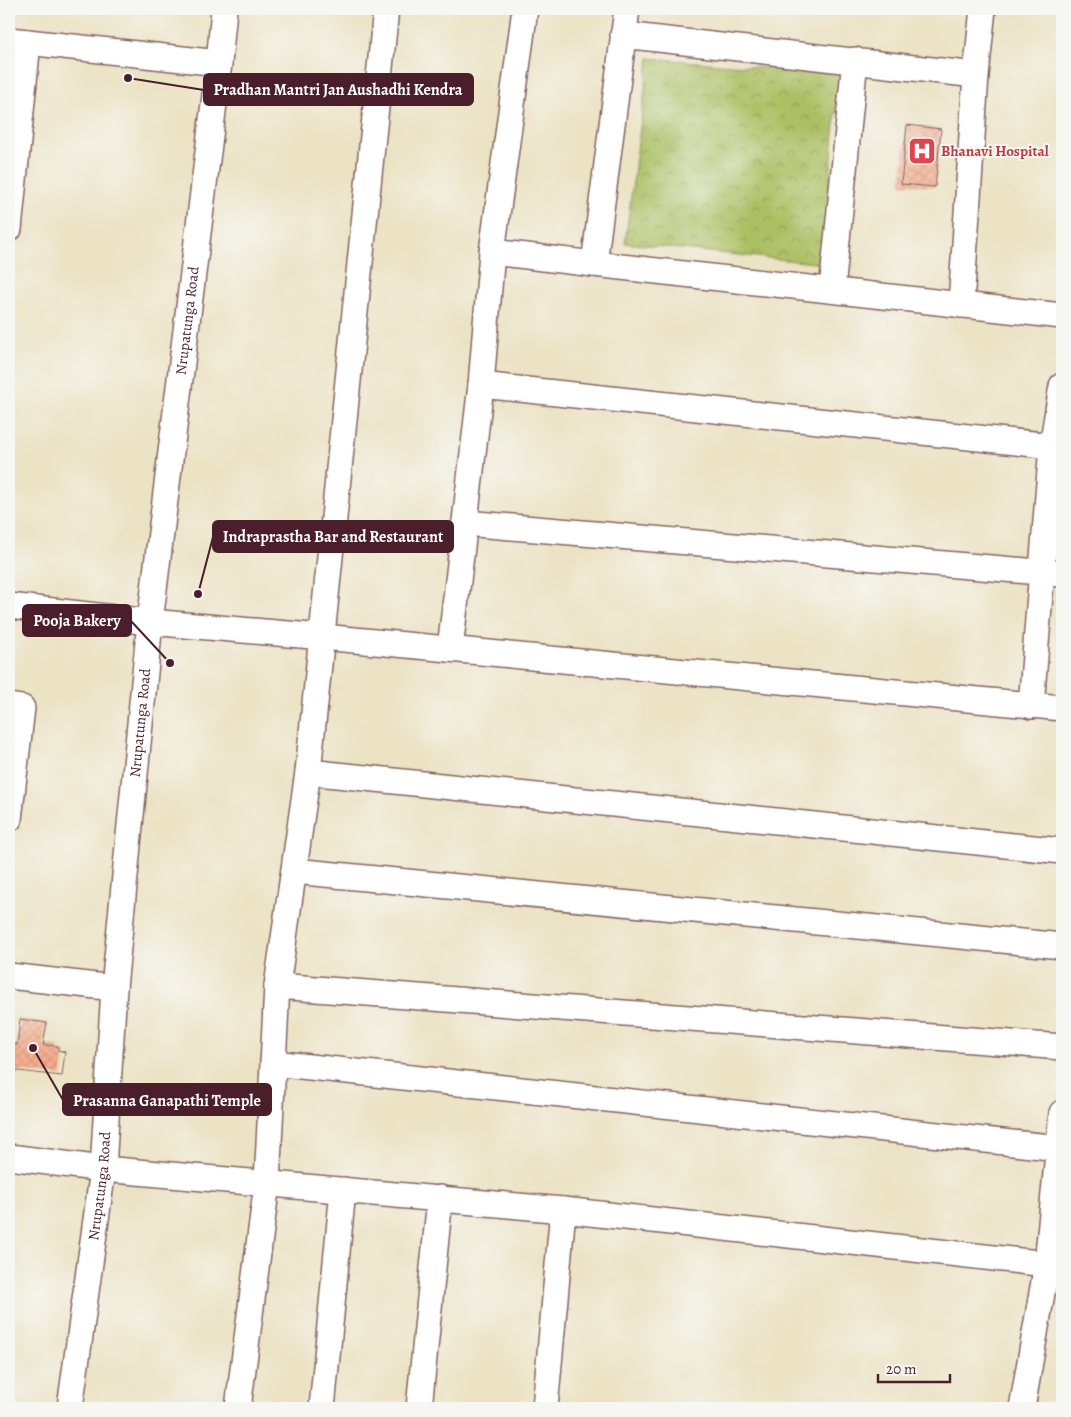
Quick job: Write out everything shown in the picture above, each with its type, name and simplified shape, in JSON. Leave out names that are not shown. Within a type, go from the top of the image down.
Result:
[{"type":"street","name":"Nrupatunga Road","points":[[70,1408],[103,1169],[114,988],[150,622],[219,63],[224,9]]},
{"type":"street","points":[[238,1408],[266,1183],[277,986],[308,772],[386,9]]},
{"type":"street","points":[[450,649],[482,385],[492,252],[525,9]]},
{"type":"street","points":[[594,264],[627,9]]},
{"type":"street","points":[[961,304],[976,75],[984,9]]},
{"type":"street","points":[[623,35],[976,75]]},
{"type":"street","points":[[9,229],[18,41],[219,63]]},
{"type":"street","points":[[832,290],[855,60]]},
{"type":"street","points":[[492,252],[1062,316]]},
{"type":"street","points":[[482,385],[1057,447]]},
{"type":"street","points":[[1031,706],[1052,573],[1057,447],[1062,386]]},
{"type":"street","points":[[465,523],[1052,573]]},
{"type":"street","points":[[9,606],[150,622],[322,636],[1062,708]]},
{"type":"street","points":[[9,706],[22,708],[9,820]]},
{"type":"street","points":[[308,772],[1062,851]]},
{"type":"street","points":[[294,871],[1062,946]]},
{"type":"street","points":[[9,976],[114,988]]},
{"type":"street","points":[[277,986],[1062,1047]]},
{"type":"street","points":[[273,1063],[1059,1148]]},
{"type":"street","points":[[1022,1408],[1055,1264],[1062,1112]]},
{"type":"street","points":[[9,1157],[103,1169],[563,1210],[1055,1264]]},
{"type":"street","points":[[322,1408],[343,1190]]},
{"type":"street","points":[[419,1408],[440,1198]]},
{"type":"street","points":[[544,1408],[563,1210]]},
{"type":"green space","points":[[649,58],[839,74],[823,264],[625,243]]},
{"type":"building","points":[[907,125],[941,129],[935,187],[901,184]]},
{"type":"building","points":[[20,1019],[47,1023],[43,1045],[58,1046],[58,1050],[65,1052],[62,1076],[9,1070],[9,1044],[17,1045]]},
{"type":"place","name":"Pradhan Mantri Jan Aushadhi Kendra","points":[[128,78]]},
{"type":"place","name":"Bhanavi Hospital","points":[[922,151]]},
{"type":"place","name":"Indraprastha Bar and Restaurant","points":[[198,594]]},
{"type":"place","name":"Pooja Bakery","points":[[170,663]]},
{"type":"place","name":"Prasanna Ganapathi Temple","points":[[33,1048]]}]
